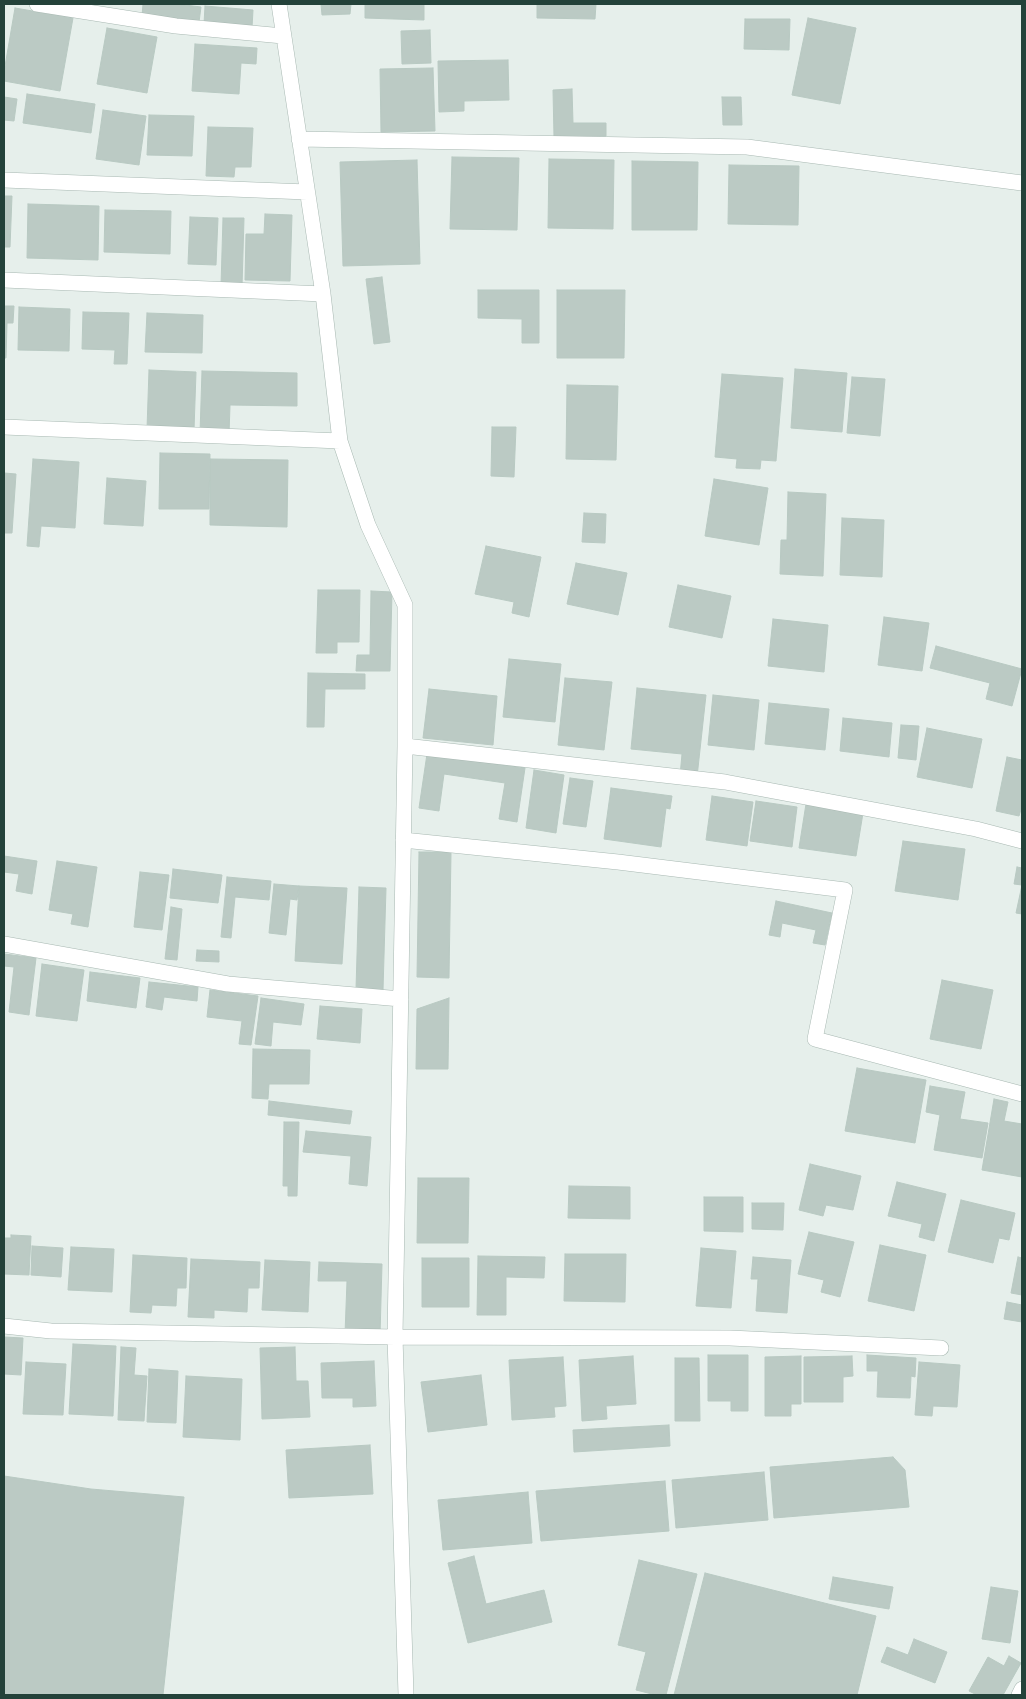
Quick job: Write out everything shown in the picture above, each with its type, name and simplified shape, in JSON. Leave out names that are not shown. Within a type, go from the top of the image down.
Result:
[{"type":"street","points":[[37,4],[176,26],[283,36]]},
{"type":"street","points":[[279,4],[323,294],[340,441],[368,525],[405,605],[404,840],[395,1337],[406,1695]]},
{"type":"street","points":[[299,139],[747,147],[1022,183]]},
{"type":"street","points":[[4,180],[307,192]]},
{"type":"street","points":[[4,280],[323,294]]},
{"type":"street","points":[[4,428],[340,441]]},
{"type":"street","points":[[405,746],[725,782],[976,829],[1022,841]]},
{"type":"street","points":[[404,840],[618,862],[845,890],[815,1038],[1022,1094]]},
{"type":"street","points":[[4,944],[228,984],[401,999]]},
{"type":"street","points":[[4,1326],[51,1331],[395,1337],[730,1338],[941,1348]]},
{"type":"street","points":[[1019,1695],[1022,1689]]},
{"type":"building","points":[[143,4],[177,4],[201,7],[199,22],[142,16]]},
{"type":"building","points":[[321,4],[351,4],[350,14],[322,15]]},
{"type":"building","points":[[365,4],[424,4],[424,20],[365,18]]},
{"type":"building","points":[[537,4],[596,4],[595,19],[537,18]]},
{"type":"building","points":[[205,6],[253,10],[252,28],[204,24]]},
{"type":"building","points":[[15,8],[73,18],[60,91],[4,81]]},
{"type":"building","points":[[808,18],[856,28],[840,104],[792,95]]},
{"type":"building","points":[[745,19],[790,19],[789,50],[744,49]]},
{"type":"building","points":[[107,28],[157,37],[147,93],[97,84]]},
{"type":"building","points":[[430,30],[431,63],[402,64],[401,31]]},
{"type":"building","points":[[195,44],[257,48],[256,64],[241,63],[239,94],[192,91]]},
{"type":"building","points":[[508,60],[509,100],[464,101],[464,111],[439,112],[438,61]]},
{"type":"building","points":[[433,68],[435,131],[381,132],[380,69]]},
{"type":"building","points":[[572,89],[573,123],[606,123],[606,136],[554,137],[553,90]]},
{"type":"building","points":[[27,94],[95,104],[91,133],[23,123]]},
{"type":"building","points":[[4,97],[17,99],[14,121],[4,120]]},
{"type":"building","points":[[722,97],[741,97],[742,125],[723,125]]},
{"type":"building","points":[[103,110],[146,116],[139,165],[96,159]]},
{"type":"building","points":[[149,115],[194,116],[192,156],[147,155]]},
{"type":"building","points":[[208,127],[253,128],[251,167],[235,167],[234,177],[206,176]]},
{"type":"building","points":[[452,157],[519,158],[517,230],[450,229]]},
{"type":"building","points":[[549,159],[614,160],[613,229],[548,228]]},
{"type":"building","points":[[417,160],[420,264],[343,266],[340,162]]},
{"type":"building","points":[[632,161],[698,162],[697,230],[632,230]]},
{"type":"building","points":[[729,165],[799,166],[798,225],[728,224]]},
{"type":"building","points":[[4,196],[12,196],[10,247],[4,247]]},
{"type":"building","points":[[28,204],[99,206],[98,260],[27,258]]},
{"type":"building","points":[[105,210],[171,211],[170,254],[104,252]]},
{"type":"building","points":[[265,214],[292,215],[290,281],[245,280],[246,234],[264,234]]},
{"type":"building","points":[[190,217],[218,218],[216,265],[188,264]]},
{"type":"building","points":[[223,218],[244,218],[242,287],[221,286]]},
{"type":"building","points":[[382,277],[390,342],[374,344],[366,279]]},
{"type":"building","points":[[478,290],[539,290],[539,343],[522,343],[522,319],[478,318]]},
{"type":"building","points":[[557,290],[625,290],[624,358],[557,358]]},
{"type":"building","points":[[4,306],[14,306],[13,323],[7,323],[6,358],[4,358]]},
{"type":"building","points":[[19,307],[70,309],[69,351],[18,350]]},
{"type":"building","points":[[83,312],[129,313],[127,364],[114,364],[115,350],[82,349]]},
{"type":"building","points":[[147,313],[203,315],[202,353],[145,352]]},
{"type":"building","points":[[795,369],[847,373],[842,432],[791,428]]},
{"type":"building","points":[[149,370],[196,372],[194,430],[147,429]]},
{"type":"building","points":[[202,371],[297,373],[297,406],[230,405],[229,435],[200,434]]},
{"type":"building","points":[[722,374],[783,378],[776,461],[761,460],[760,469],[736,468],[737,459],[715,457]]},
{"type":"building","points":[[852,377],[885,379],[880,436],[847,433]]},
{"type":"building","points":[[567,385],[618,386],[616,460],[566,459]]},
{"type":"building","points":[[492,427],[516,427],[514,477],[491,476]]},
{"type":"building","points":[[160,453],[210,454],[209,509],[159,509]]},
{"type":"building","points":[[33,459],[79,462],[75,528],[41,526],[39,547],[27,546]]},
{"type":"building","points":[[210,459],[288,460],[287,527],[210,525]]},
{"type":"building","points":[[4,473],[16,474],[12,533],[4,533]]},
{"type":"building","points":[[107,478],[146,481],[143,526],[104,524]]},
{"type":"building","points":[[714,479],[768,488],[759,545],[705,536]]},
{"type":"building","points":[[788,492],[826,494],[823,576],[780,574],[781,540],[787,540]]},
{"type":"building","points":[[584,513],[606,514],[605,543],[582,542]]},
{"type":"building","points":[[842,518],[884,520],[882,577],[840,575]]},
{"type":"building","points":[[486,546],[541,557],[529,617],[512,613],[514,602],[475,594]]},
{"type":"building","points":[[576,563],[627,573],[618,615],[567,604]]},
{"type":"building","points":[[678,585],[731,596],[722,638],[669,627]]},
{"type":"building","points":[[318,590],[360,590],[359,642],[337,642],[337,653],[316,653]]},
{"type":"building","points":[[371,591],[392,592],[390,671],[356,671],[357,655],[370,655]]},
{"type":"building","points":[[884,617],[929,623],[922,671],[878,665]]},
{"type":"building","points":[[773,619],[828,625],[824,672],[768,666]]},
{"type":"building","points":[[936,646],[1022,669],[1012,706],[986,699],[990,683],[930,668]]},
{"type":"building","points":[[509,659],[561,664],[555,722],[503,717]]},
{"type":"building","points":[[308,673],[365,674],[365,689],[325,689],[324,727],[307,727]]},
{"type":"building","points":[[565,678],[612,682],[604,750],[558,745]]},
{"type":"building","points":[[637,688],[706,695],[697,777],[680,776],[682,754],[631,749]]},
{"type":"building","points":[[429,689],[497,696],[493,745],[423,738]]},
{"type":"building","points":[[713,695],[759,700],[754,750],[708,745]]},
{"type":"building","points":[[769,703],[829,709],[825,750],[765,744]]},
{"type":"building","points":[[843,718],[892,723],[889,757],[840,751]]},
{"type":"building","points":[[901,725],[919,726],[916,760],[898,758]]},
{"type":"building","points":[[927,728],[982,739],[972,788],[917,777]]},
{"type":"building","points":[[427,754],[525,768],[517,822],[499,819],[505,783],[444,774],[439,811],[419,808]]},
{"type":"building","points":[[1007,757],[1022,760],[1022,806],[1019,816],[996,811]]},
{"type":"building","points":[[534,770],[564,775],[556,833],[526,828]]},
{"type":"building","points":[[570,778],[593,781],[586,827],[563,824]]},
{"type":"building","points":[[611,788],[672,796],[670,809],[666,808],[661,847],[604,839]]},
{"type":"building","points":[[712,796],[753,802],[747,846],[706,840]]},
{"type":"building","points":[[756,801],[797,807],[792,847],[750,841]]},
{"type":"building","points":[[806,804],[863,813],[856,856],[799,848]]},
{"type":"building","points":[[903,841],[965,849],[958,900],[895,891]]},
{"type":"building","points":[[419,852],[451,852],[449,978],[417,977]]},
{"type":"building","points":[[4,856],[37,861],[32,894],[16,891],[19,874],[4,872]]},
{"type":"building","points":[[57,861],[97,867],[88,927],[71,924],[73,914],[49,910]]},
{"type":"building","points":[[1017,867],[1022,868],[1022,885],[1014,884]]},
{"type":"building","points":[[173,869],[222,875],[218,903],[170,898]]},
{"type":"building","points":[[140,872],[169,875],[162,930],[134,927]]},
{"type":"building","points":[[227,877],[271,881],[269,900],[235,897],[231,938],[221,937]]},
{"type":"building","points":[[274,884],[299,886],[297,900],[290,899],[286,935],[269,933]]},
{"type":"building","points":[[1022,885],[1022,914],[1016,913]]},
{"type":"building","points":[[299,886],[347,888],[342,964],[295,961]]},
{"type":"building","points":[[359,887],[386,888],[383,990],[356,989]]},
{"type":"building","points":[[776,901],[832,913],[825,945],[813,943],[816,930],[782,923],[780,937],[769,935]]},
{"type":"building","points":[[171,907],[182,909],[177,960],[165,959]]},
{"type":"building","points":[[197,950],[219,951],[219,962],[196,961]]},
{"type":"building","points":[[4,954],[36,958],[29,1015],[9,1012],[14,967],[4,966]]},
{"type":"building","points":[[42,964],[84,970],[77,1021],[36,1016]]},
{"type":"building","points":[[90,972],[140,978],[136,1008],[87,1001]]},
{"type":"building","points":[[942,980],[993,990],[981,1049],[930,1039]]},
{"type":"building","points":[[149,982],[198,987],[197,1001],[164,997],[162,1010],[146,1007]]},
{"type":"building","points":[[210,990],[258,996],[251,1045],[239,1044],[242,1021],[207,1017]]},
{"type":"building","points":[[261,998],[304,1004],[301,1025],[273,1022],[271,1046],[255,1044]]},
{"type":"building","points":[[449,998],[448,1069],[416,1069],[417,1009]]},
{"type":"building","points":[[320,1006],[362,1009],[360,1043],[317,1039]]},
{"type":"building","points":[[253,1049],[310,1050],[309,1084],[269,1084],[268,1099],[252,1098]]},
{"type":"building","points":[[857,1068],[926,1080],[915,1143],[845,1131]]},
{"type":"building","points":[[930,1086],[965,1092],[960,1119],[988,1123],[982,1158],[934,1150],[940,1115],[926,1112]]},
{"type":"building","points":[[994,1099],[1008,1102],[1004,1121],[1022,1124],[1022,1177],[982,1170]]},
{"type":"building","points":[[269,1101],[352,1111],[350,1124],[268,1115]]},
{"type":"building","points":[[284,1122],[299,1122],[297,1196],[288,1196],[288,1186],[283,1186]]},
{"type":"building","points":[[306,1131],[371,1137],[367,1186],[349,1184],[351,1156],[303,1152]]},
{"type":"building","points":[[810,1164],[861,1176],[853,1210],[826,1205],[823,1216],[799,1210]]},
{"type":"building","points":[[418,1178],[469,1178],[468,1243],[417,1243]]},
{"type":"building","points":[[897,1182],[946,1194],[934,1241],[919,1237],[922,1224],[888,1216]]},
{"type":"building","points":[[569,1186],[630,1187],[630,1219],[568,1218]]},
{"type":"building","points":[[704,1197],[743,1197],[743,1232],[704,1231]]},
{"type":"building","points":[[961,1200],[1015,1213],[1009,1240],[999,1238],[993,1263],[948,1252]]},
{"type":"building","points":[[752,1203],[784,1203],[783,1230],[752,1229]]},
{"type":"building","points":[[809,1232],[854,1242],[840,1297],[821,1292],[824,1280],[798,1274]]},
{"type":"building","points":[[11,1235],[31,1236],[29,1275],[4,1274],[4,1238],[11,1238]]},
{"type":"building","points":[[880,1245],[926,1255],[914,1311],[868,1301]]},
{"type":"building","points":[[32,1246],[63,1248],[61,1277],[31,1275]]},
{"type":"building","points":[[71,1247],[114,1249],[112,1292],[68,1290]]},
{"type":"building","points":[[701,1248],[736,1251],[731,1308],[696,1306]]},
{"type":"building","points":[[565,1254],[626,1254],[625,1302],[564,1301]]},
{"type":"building","points":[[133,1255],[187,1258],[186,1288],[177,1288],[176,1306],[152,1305],[151,1313],[130,1312]]},
{"type":"building","points":[[478,1256],[545,1257],[544,1278],[506,1277],[506,1315],[477,1315]]},
{"type":"building","points":[[753,1257],[791,1260],[787,1313],[756,1311],[758,1279],[751,1279]]},
{"type":"building","points":[[1018,1257],[1022,1258],[1022,1295],[1011,1293]]},
{"type":"building","points":[[422,1258],[469,1258],[469,1307],[422,1307]]},
{"type":"building","points":[[191,1259],[260,1262],[259,1288],[248,1288],[247,1312],[214,1310],[214,1318],[188,1317]]},
{"type":"building","points":[[265,1260],[310,1262],[308,1312],[262,1310]]},
{"type":"building","points":[[319,1262],[382,1264],[380,1335],[345,1334],[347,1281],[318,1281]]},
{"type":"building","points":[[1007,1302],[1022,1305],[1022,1322],[1004,1319]]},
{"type":"building","points":[[4,1337],[23,1338],[21,1375],[4,1374]]},
{"type":"building","points":[[73,1344],[116,1346],[113,1416],[69,1414]]},
{"type":"building","points":[[121,1347],[136,1348],[134,1375],[147,1376],[144,1421],[118,1420]]},
{"type":"building","points":[[295,1347],[296,1381],[308,1381],[310,1417],[262,1419],[260,1348]]},
{"type":"building","points":[[708,1355],[748,1355],[748,1411],[731,1411],[731,1401],[708,1401]]},
{"type":"building","points":[[867,1355],[916,1358],[915,1377],[911,1376],[910,1398],[877,1397],[878,1371],[867,1371]]},
{"type":"building","points":[[633,1356],[636,1404],[606,1406],[607,1419],[582,1421],[579,1360]]},
{"type":"building","points":[[801,1356],[801,1404],[791,1404],[791,1416],[765,1416],[765,1357]]},
{"type":"building","points":[[852,1356],[853,1376],[843,1377],[843,1402],[804,1402],[804,1357]]},
{"type":"building","points":[[563,1357],[566,1406],[554,1407],[555,1417],[512,1420],[509,1360]]},
{"type":"building","points":[[675,1358],[699,1358],[700,1421],[675,1421]]},
{"type":"building","points":[[374,1361],[376,1406],[353,1407],[353,1398],[322,1398],[321,1363]]},
{"type":"building","points":[[26,1362],[66,1364],[63,1415],[23,1414]]},
{"type":"building","points":[[919,1362],[960,1365],[957,1407],[933,1406],[932,1416],[915,1415]]},
{"type":"building","points":[[149,1369],[178,1371],[176,1423],[147,1422]]},
{"type":"building","points":[[481,1375],[487,1425],[428,1432],[421,1382]]},
{"type":"building","points":[[186,1376],[242,1379],[240,1440],[183,1437]]},
{"type":"building","points":[[669,1425],[670,1446],[574,1452],[573,1430]]},
{"type":"building","points":[[370,1445],[373,1494],[289,1498],[286,1450]]},
{"type":"building","points":[[893,1457],[905,1470],[909,1507],[774,1518],[770,1467]]},
{"type":"building","points":[[764,1472],[768,1520],[676,1528],[672,1480]]},
{"type":"building","points":[[4,1476],[91,1489],[184,1497],[163,1695],[4,1695]]},
{"type":"building","points":[[665,1481],[669,1531],[541,1541],[536,1491]]},
{"type":"building","points":[[528,1492],[532,1543],[443,1550],[438,1500]]},
{"type":"building","points":[[474,1556],[486,1604],[544,1590],[552,1622],[468,1643],[448,1563]]},
{"type":"building","points":[[639,1560],[697,1574],[666,1695],[656,1695],[636,1690],[646,1652],[618,1645]]},
{"type":"building","points":[[705,1573],[876,1616],[857,1695],[674,1695]]},
{"type":"building","points":[[833,1577],[893,1587],[889,1609],[829,1599]]},
{"type":"building","points":[[991,1587],[1018,1591],[1010,1643],[982,1639]]},
{"type":"building","points":[[914,1639],[947,1652],[935,1683],[881,1662],[887,1647],[908,1655]]},
{"type":"building","points":[[1009,1656],[1021,1663],[1003,1695],[977,1695],[969,1691],[988,1657],[1004,1666]]}]
